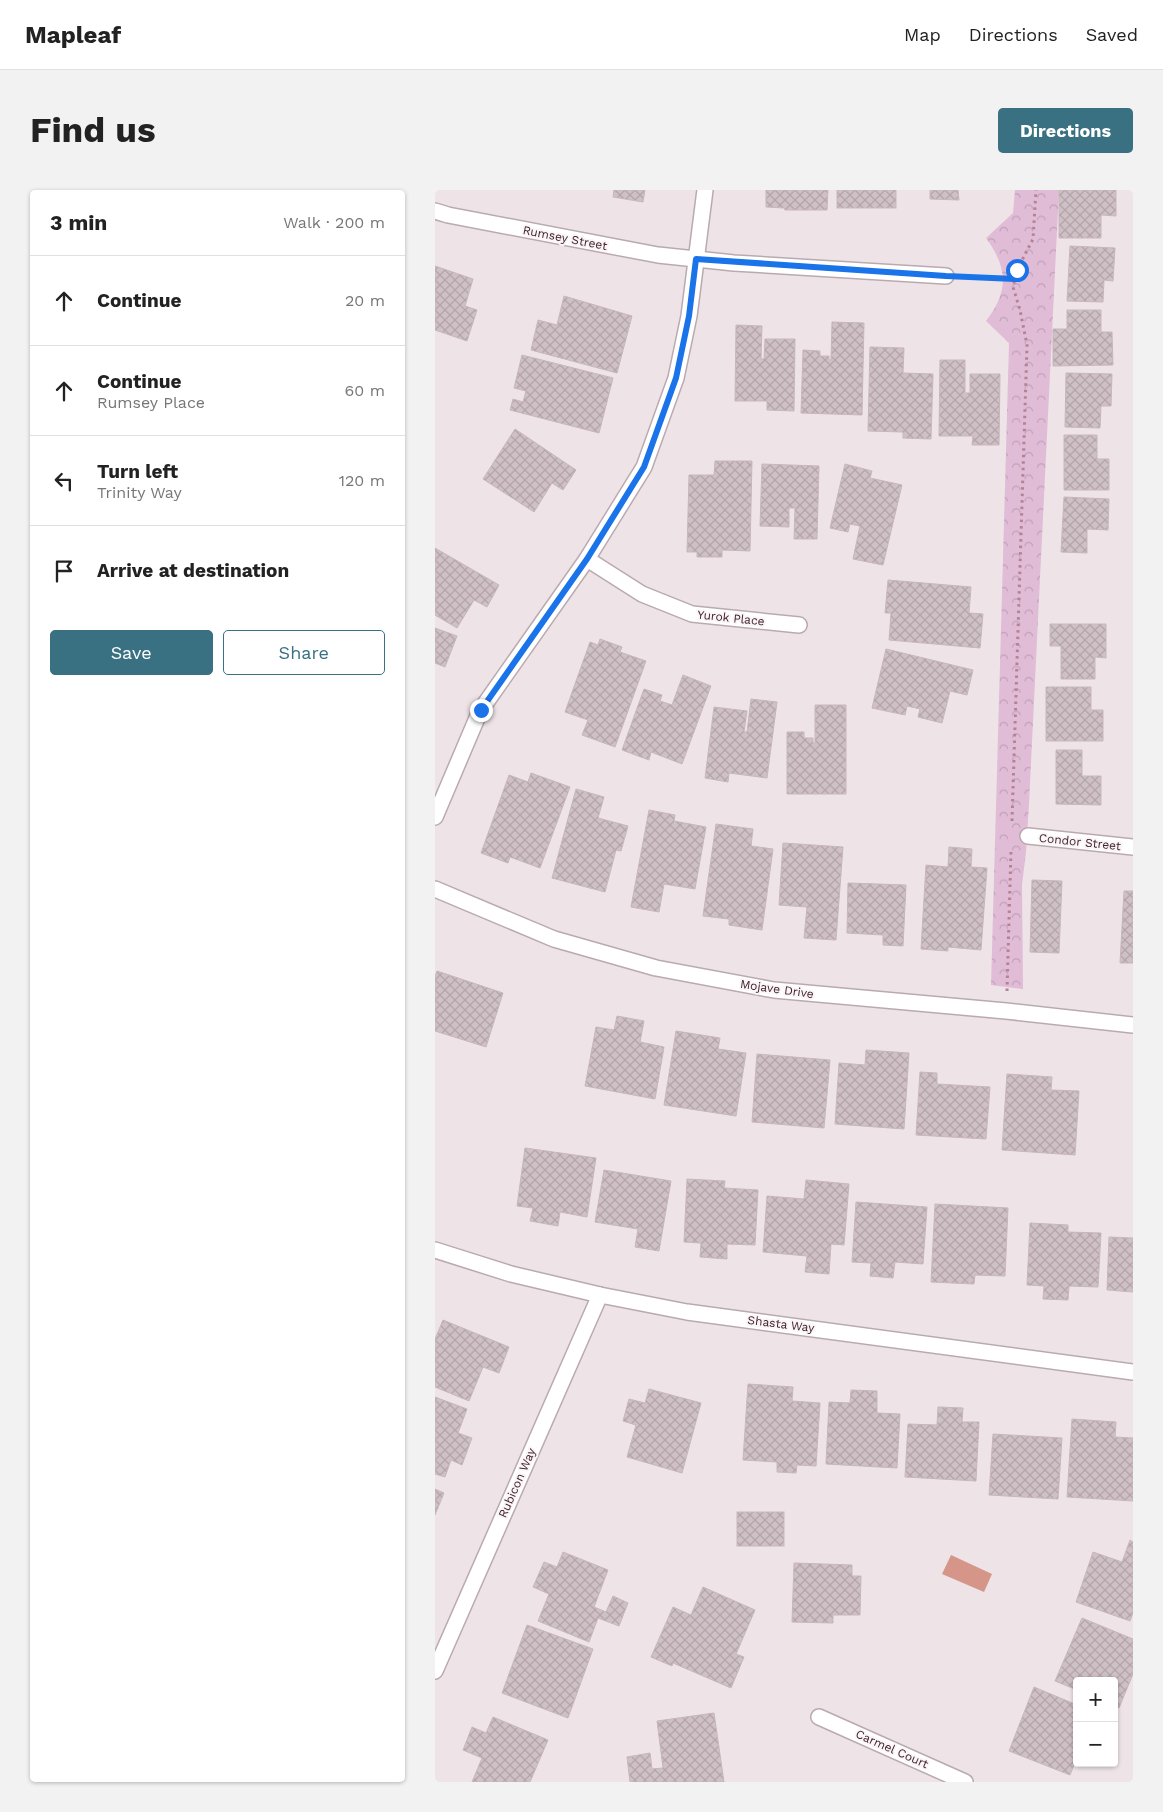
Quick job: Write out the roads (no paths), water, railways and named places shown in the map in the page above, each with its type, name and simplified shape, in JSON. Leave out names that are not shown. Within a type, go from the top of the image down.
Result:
[{"type":"street","points":[[435,817],[481,710],[587,559],[644,467],[676,378],[689,316],[705,190]]},
{"type":"street","name":"Rumsey Street","points":[[435,211],[447,215],[658,255],[946,276]]},
{"type":"street","name":"Yurok Place","points":[[587,559],[642,594],[692,614],[799,625]]},
{"type":"street","name":"Condor Street","points":[[1028,836],[1133,847]]},
{"type":"street","name":"Mojave Drive","points":[[435,889],[554,939],[656,968],[774,990],[1006,1011],[1133,1025]]},
{"type":"street","name":"Shasta Way","points":[[435,1250],[511,1274],[600,1295],[687,1312],[1133,1372]]},
{"type":"street","name":"Rubicon Way","points":[[435,1671],[600,1295]]},
{"type":"street","name":"Carmel Court","points":[[819,1717],[965,1782]]}]
